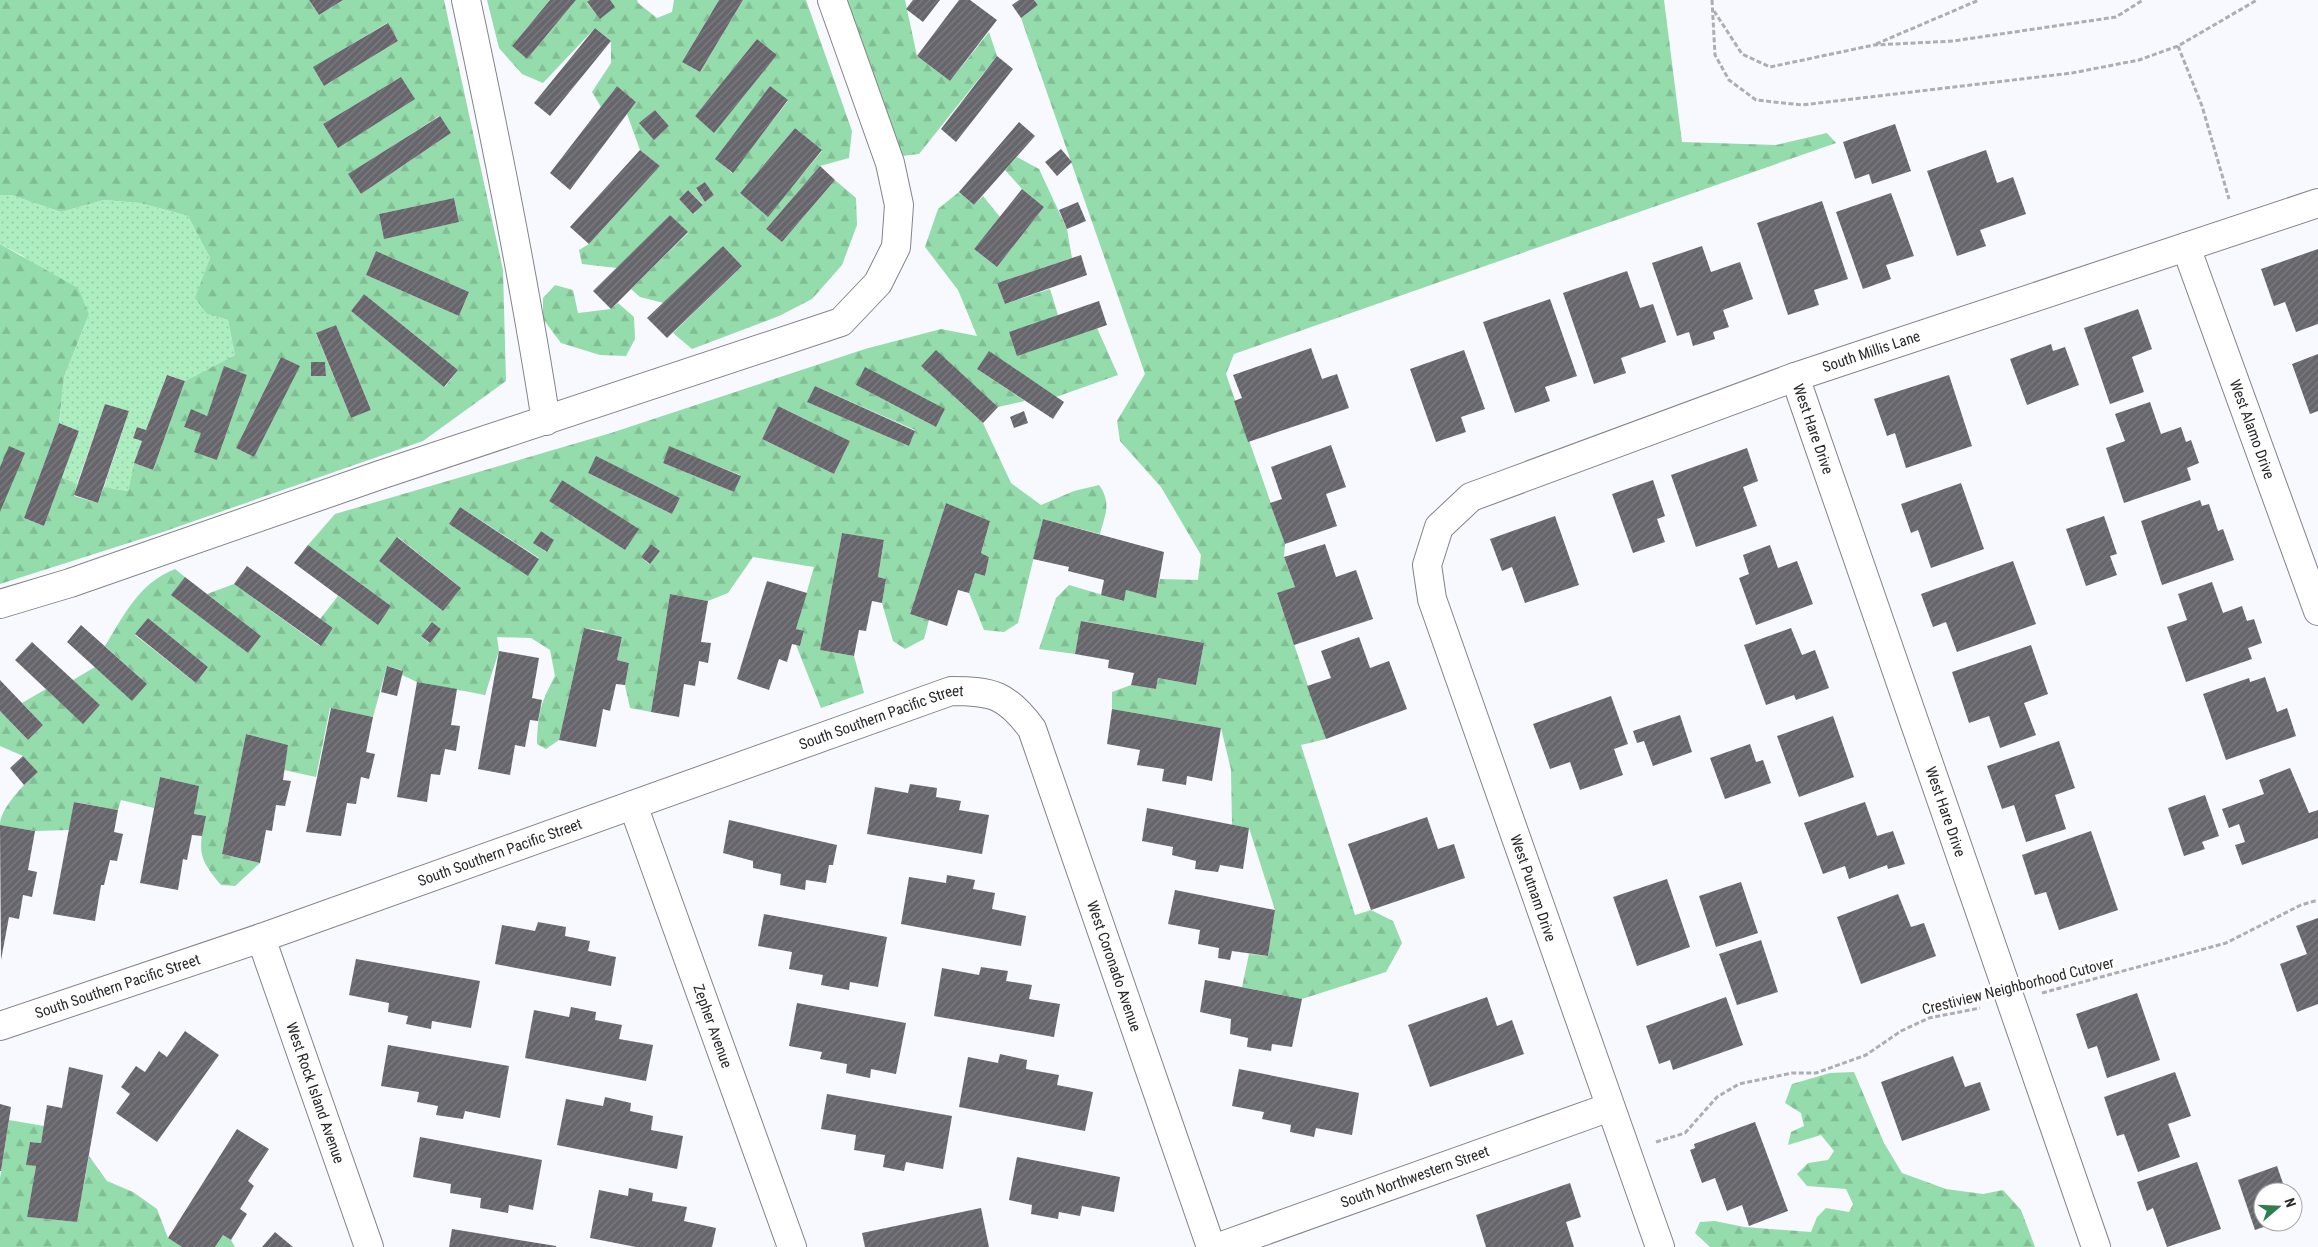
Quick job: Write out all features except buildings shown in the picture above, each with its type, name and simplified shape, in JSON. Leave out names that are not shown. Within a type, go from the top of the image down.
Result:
[{"type":"street","points":[[466,0],[507,193],[546,421]]},
{"type":"street","points":[[0,604],[70,583],[361,481],[841,322],[878,283],[896,247],[899,205],[890,163],[832,0]]},
{"type":"street","name":"South Millis Lane","points":[[1439,527],[1471,497],[1796,377],[2318,203]]},
{"type":"street","name":"West Alamo Drive","points":[[2186,247],[2318,611]]},
{"type":"street","name":"West Hare Drive","points":[[1796,377],[2096,1247]]},
{"type":"street","name":"West Putnam Drive","points":[[1439,527],[1427,565],[1432,599],[1660,1247]]},
{"type":"street","name":"South Southern Pacific Street","points":[[0,1026],[261,938],[951,691],[977,691],[1000,697]]},
{"type":"street","name":"West Coronado Avenue","points":[[1000,697],[1017,709],[1032,729],[1211,1247]]},
{"type":"street","name":"Zepher Avenue","points":[[633,805],[792,1247]]},
{"type":"street","name":"West Rock Island Avenue","points":[[261,938],[369,1247]]},
{"type":"street","name":"South Northwestern Street","points":[[1219,1247],[1610,1106]]},
{"type":"path","points":[[1712,0],[1715,55],[1729,80],[1756,100],[1802,104],[2072,73],[2139,60],[2178,46],[2257,0]]},
{"type":"path","points":[[1874,45],[1979,0]]},
{"type":"path","points":[[1713,9],[1742,54],[1770,67],[1874,45],[1953,41],[2116,17],[2143,0]]},
{"type":"path","points":[[2178,46],[2202,106],[2238,230]]},
{"type":"path","name":"Crestiview Neighborhood Cutover","points":[[1627,1151],[1685,1133],[1717,1097],[1739,1084],[1792,1073],[1816,1073],[1866,1055],[1901,1031],[1929,1018],[2011,1002],[2226,943],[2300,905],[2318,900]]},
{"type":"green space","points":[[0,0],[309,0],[319,15],[343,0],[444,0],[503,270],[506,381],[423,441],[160,533],[0,584],[0,244],[78,288],[89,314],[64,377],[59,423],[24,518],[44,526],[62,477],[77,484],[74,496],[98,503],[104,487],[128,491],[134,463],[153,470],[185,381],[235,355],[228,320],[207,314],[195,298],[210,258],[188,216],[140,203],[104,200],[61,212],[11,195],[0,195]],"holes":[[[387,23],[398,41],[324,86],[314,67]],[[401,77],[338,147],[323,124]],[[439,116],[451,133],[361,194],[349,174]],[[454,198],[459,222],[384,238],[379,214]],[[376,251],[469,292],[459,316],[366,275]],[[364,294],[458,370],[445,387],[351,311]],[[336,325],[371,410],[351,418],[316,334]],[[281,357],[299,366],[254,457],[236,448]],[[311,362],[325,362],[326,375],[312,376]],[[224,367],[247,375],[217,460],[201,433],[184,427],[191,410],[207,416]]]},
{"type":"green space","points":[[487,0],[550,0],[512,46],[527,59],[576,0],[590,0],[587,3],[600,18],[610,0],[637,0],[638,3],[657,18],[672,12],[674,0],[719,0],[682,62],[700,72],[743,0],[806,0],[852,131],[849,158],[820,166],[766,229],[782,242],[835,180],[856,198],[857,225],[842,265],[812,299],[779,316],[692,349],[673,333],[742,266],[723,246],[664,303],[640,297],[631,289],[688,233],[670,215],[617,268],[582,264],[579,250],[589,244],[660,166],[640,150],[627,114],[636,102],[617,86],[601,107],[592,92],[611,63],[611,41],[595,28],[543,83],[522,74],[499,48]],"holes":[[[757,39],[777,55],[714,132],[695,116]],[[770,86],[788,101],[732,173],[716,159]],[[655,110],[669,126],[654,139],[640,123]],[[795,128],[822,151],[768,216],[740,193]],[[705,182],[714,195],[705,202],[696,189]],[[688,190],[703,204],[694,214],[679,199]]]},
{"type":"green space","points":[[844,0],[905,0],[917,56],[950,81],[989,32],[997,56],[919,154],[893,157]]},
{"type":"green space","points":[[1034,0],[1664,0],[1682,142],[1776,145],[1827,133],[1836,143],[1234,354],[1226,374],[1285,544],[1284,557],[1295,587],[1277,594],[1326,739],[1301,745],[1355,915],[1371,910],[1393,921],[1402,943],[1386,972],[1302,999],[1242,987],[1249,954],[1268,956],[1275,910],[1249,828],[1232,825],[1231,770],[1221,728],[1112,709],[1112,692],[1131,685],[1156,689],[1158,678],[1196,685],[1204,643],[1082,621],[1075,654],[1039,649],[1056,598],[1069,585],[1123,601],[1126,590],[1156,597],[1160,579],[1198,580],[1201,555],[1161,487],[1120,441],[1117,421],[1145,374],[1021,18],[1038,5]]},
{"type":"green space","points":[[1017,157],[1039,169],[1067,229],[1072,258],[997,283],[1005,304],[1050,289],[1058,315],[1097,328],[1118,375],[1056,397],[989,352],[977,369],[1025,401],[998,407],[936,351],[921,366],[983,423],[1011,483],[1041,505],[1074,491],[1099,485],[1103,491],[1106,509],[1100,534],[1043,519],[1018,623],[1004,632],[984,630],[969,593],[975,573],[985,576],[989,557],[981,553],[990,521],[946,503],[910,614],[929,620],[924,639],[905,649],[893,641],[882,603],[886,579],[878,577],[884,541],[842,533],[820,650],[854,656],[864,693],[821,708],[796,645],[800,646],[804,632],[796,629],[814,567],[753,557],[728,593],[708,601],[670,594],[651,712],[630,708],[625,685],[629,663],[617,660],[622,637],[604,634],[604,631],[584,628],[559,740],[546,749],[537,744],[538,724],[543,702],[555,676],[550,650],[531,638],[497,637],[499,651],[485,695],[417,682],[402,675],[402,670],[387,666],[373,717],[330,708],[316,777],[284,770],[288,745],[246,734],[222,854],[260,863],[235,886],[221,885],[204,860],[201,846],[205,816],[194,814],[198,786],[160,777],[154,808],[121,800],[118,810],[75,802],[69,830],[35,831],[0,825],[4,811],[9,804],[20,789],[38,772],[23,756],[0,746],[0,711],[28,740],[43,725],[22,703],[46,689],[83,723],[100,705],[73,680],[95,667],[132,700],[147,684],[105,646],[134,601],[151,583],[162,575],[175,569],[185,577],[172,595],[248,653],[261,636],[207,594],[234,584],[320,646],[333,628],[320,619],[338,596],[378,624],[391,606],[308,545],[335,514],[611,433],[865,349],[941,329],[977,336],[958,290],[925,247],[938,209],[959,192],[974,205],[983,196],[1000,217],[974,249],[997,267],[1044,207],[1022,189],[1005,170]],"holes":[[[856,385],[945,409],[936,427]],[[815,386],[915,430],[909,446],[808,402]],[[778,406],[850,441],[834,474],[762,439]],[[669,447],[740,475],[734,492],[663,463]],[[597,457],[680,498],[672,514],[588,473]],[[562,480],[638,529],[625,550],[549,501]],[[460,507],[539,558],[528,575],[449,524]],[[541,531],[554,540],[546,552],[534,543]],[[398,537],[460,587],[443,611],[379,561]],[[651,544],[660,551],[649,564],[641,557]],[[148,618],[208,667],[196,683],[135,635]],[[432,622],[441,629],[429,643],[421,636]]]},
{"type":"green space","points":[[0,195],[11,195],[61,212],[104,200],[140,203],[188,216],[210,258],[205,273],[207,314],[228,320],[235,355],[185,381],[167,375],[146,430],[137,427],[133,437],[142,441],[134,463],[128,491],[104,487],[129,411],[105,404],[77,484],[62,477],[79,431],[59,423],[64,377],[89,314],[23,256],[0,244]]},
{"type":"green space","points":[[555,285],[573,290],[578,313],[611,309],[618,303],[634,317],[635,339],[626,356],[600,355],[561,343],[543,319],[543,298]]},
{"type":"green space","points":[[1854,1072],[1884,1143],[1902,1173],[1946,1189],[1983,1194],[2003,1190],[2021,1210],[2035,1247],[1710,1247],[1695,1233],[1700,1222],[1715,1221],[1744,1227],[1811,1232],[1817,1217],[1826,1208],[1849,1212],[1853,1204],[1846,1189],[1807,1186],[1797,1174],[1808,1163],[1828,1160],[1834,1151],[1821,1135],[1788,1145],[1791,1132],[1804,1126],[1801,1113],[1785,1103],[1792,1084],[1830,1073]]},
{"type":"green space","points":[[9,1120],[44,1126],[41,1143],[30,1142],[27,1165],[36,1166],[27,1217],[77,1222],[89,1156],[107,1181],[133,1192],[157,1209],[168,1238],[182,1247],[0,1247],[0,1178]]},
{"type":"green space","points":[[223,1235],[231,1240],[235,1247],[215,1247]]}]
